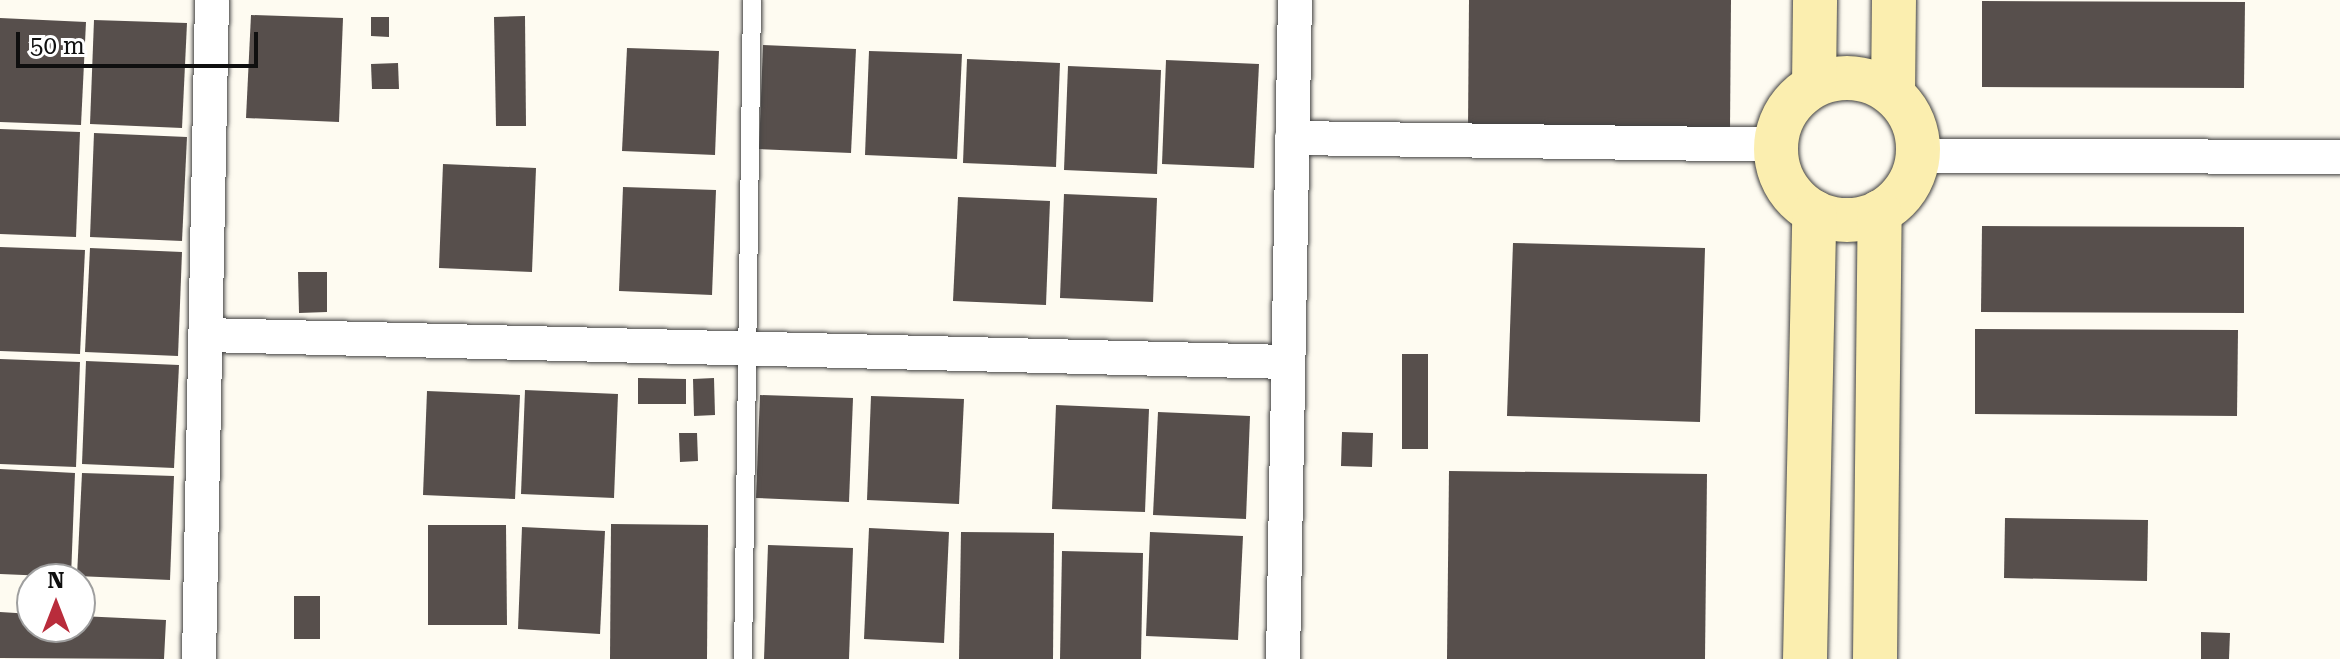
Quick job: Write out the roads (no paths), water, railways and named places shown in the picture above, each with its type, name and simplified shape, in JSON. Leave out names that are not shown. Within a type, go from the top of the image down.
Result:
[{"type":"street","points":[[199,659],[212,0]]},
{"type":"street","points":[[1283,659],[1295,0]]},
{"type":"street","points":[[1814,85],[1815,0]]},
{"type":"street","points":[[1893,94],[1894,0]]},
{"type":"street","points":[[1868,80],[1893,94],[1917,132],[1918,156],[1899,197],[1880,212],[1836,219],[1814,212],[1785,185],[1775,145],[1787,111],[1814,85],[1868,80]]},
{"type":"street","points":[[1292,138],[1775,145]]},
{"type":"street","points":[[1918,156],[2340,157]]},
{"type":"street","points":[[1805,659],[1814,212]]},
{"type":"street","points":[[1875,659],[1880,212]]},
{"type":"street","points":[[206,335],[1288,362]]},
{"type":"lane","points":[[743,659],[752,0]]}]
